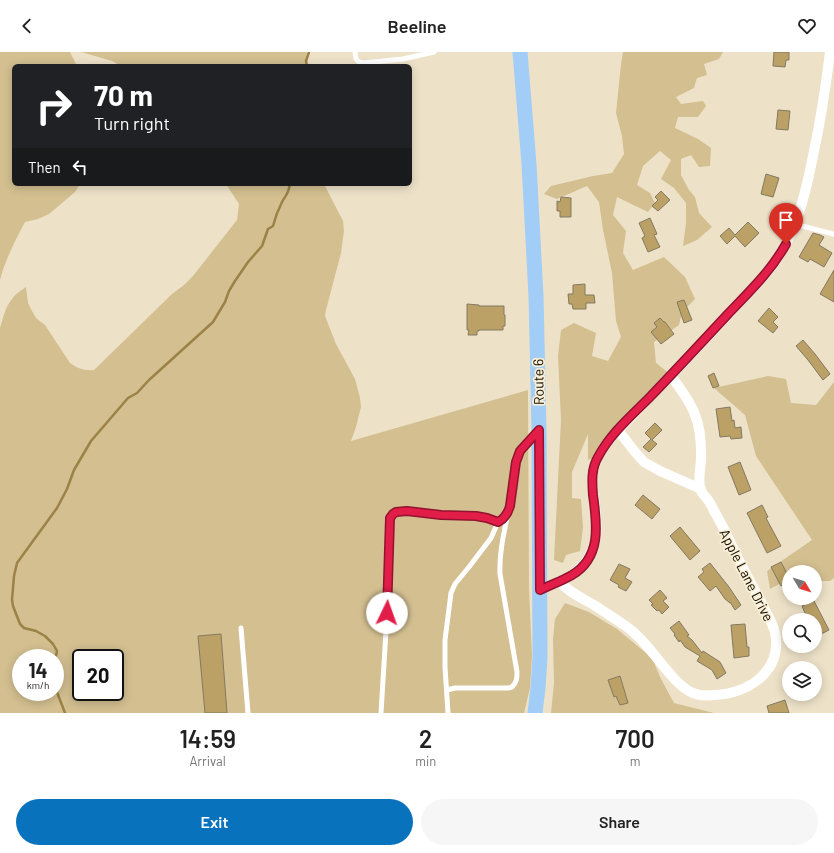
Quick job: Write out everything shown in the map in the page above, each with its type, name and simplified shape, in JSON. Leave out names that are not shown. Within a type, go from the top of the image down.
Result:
[{"type":"main road","name":"Route 6","points":[[520,52],[529,164],[536,296],[539,430],[540,657],[535,713]]},
{"type":"street","points":[[540,590],[572,575],[584,565],[594,547],[597,528],[592,477],[594,467],[604,446],[763,277],[786,244],[801,206],[808,178],[820,119],[830,52]]},
{"type":"street","points":[[671,376],[685,395],[695,413],[701,432],[701,489]]},
{"type":"street","points":[[618,430],[634,452],[644,462],[660,471],[701,489]]},
{"type":"street","name":"Apple Lane Drive","points":[[559,582],[564,588],[594,605],[631,630],[646,645],[676,681],[689,691],[706,696],[729,694],[756,682],[765,674],[773,660],[776,644],[775,632],[717,515],[708,499],[702,493],[701,489]]},
{"type":"lane","points":[[356,52],[356,59],[363,63],[403,59],[434,52]]},
{"type":"lane","points":[[794,224],[834,234]]},
{"type":"lane","points":[[447,690],[455,688],[508,688],[512,687],[516,681],[517,672],[500,574],[500,564],[516,462],[520,451],[539,430]]},
{"type":"lane","points":[[381,713],[391,515],[396,512],[420,512],[441,515],[476,516],[498,522]]},
{"type":"lane","points":[[448,713],[445,640],[450,593],[455,584],[491,538],[498,522],[508,512]]},
{"type":"lane","points":[[241,628],[248,713]]},
{"type":"shaded area","points":[[0,52],[70,52],[76,64],[12,64],[12,186],[79,186],[75,192],[49,214],[38,219],[25,222],[7,258],[0,280]]},
{"type":"shaded area","points":[[81,52],[307,52],[305,64],[117,64]]},
{"type":"shaded area","points":[[623,52],[723,52],[719,59],[704,64],[707,75],[697,78],[694,88],[676,97],[681,104],[703,101],[706,106],[698,117],[678,117],[675,128],[698,139],[711,148],[710,166],[699,167],[691,155],[681,159],[681,175],[689,190],[695,197],[699,213],[712,227],[697,240],[683,246],[686,223],[686,203],[674,188],[661,179],[671,160],[660,151],[643,166],[637,185],[650,193],[655,203],[648,212],[617,197],[613,215],[626,231],[623,253],[633,270],[664,257],[685,277],[695,299],[682,312],[679,325],[654,342],[656,363],[670,374],[605,452],[588,460],[588,434],[572,472],[572,498],[581,499],[583,528],[580,551],[566,555],[563,563],[554,560],[561,420],[558,356],[561,330],[574,323],[596,333],[592,356],[608,361],[621,337],[616,321],[612,273],[599,202],[587,186],[557,199],[544,194],[551,186],[612,173],[624,154],[622,136],[616,113]]},
{"type":"shaded area","points":[[227,186],[325,186],[343,221],[344,231],[341,253],[325,316],[336,344],[355,379],[360,398],[361,407],[351,441],[528,390],[529,589],[532,656],[530,688],[524,713],[0,713],[0,328],[4,313],[15,295],[26,287],[28,303],[36,318],[45,325],[70,363],[81,369],[94,370],[172,294],[193,276],[237,220],[239,204]]},
{"type":"shaded area","points":[[768,376],[786,379],[791,403],[816,405],[834,382],[834,578],[830,581],[822,581],[822,565],[782,565],[782,583],[770,589],[767,571],[812,540],[756,456],[745,415],[714,388]]},
{"type":"shaded area","points":[[565,603],[589,612],[617,629],[652,658],[674,703],[714,713],[551,713],[554,683],[553,639],[555,619]]},
{"type":"building","points":[[774,52],[789,52],[789,60],[786,60],[785,67],[773,66]]},
{"type":"building","points":[[778,110],[790,111],[788,130],[776,129]]},
{"type":"building","points":[[766,174],[779,178],[773,197],[761,194]]},
{"type":"building","points":[[661,191],[670,200],[658,211],[652,206],[658,200],[655,197]]},
{"type":"building","points":[[561,197],[571,198],[571,217],[560,217],[560,211],[557,211],[557,201],[560,202]]},
{"type":"building","points":[[650,218],[657,234],[654,235],[660,247],[648,252],[642,238],[645,236],[639,223]]},
{"type":"building","points":[[748,222],[759,233],[745,247],[735,236],[727,244],[720,236],[729,228],[735,235]]},
{"type":"building","points":[[813,233],[824,237],[819,245],[832,253],[824,267],[810,259],[808,262],[799,257]]},
{"type":"building","points":[[834,270],[834,302],[820,294]]},
{"type":"building","points":[[585,284],[585,295],[594,295],[595,303],[586,303],[586,309],[573,309],[572,304],[569,304],[568,294],[573,294],[573,285]]},
{"type":"building","points":[[684,300],[692,320],[684,323],[677,302]]},
{"type":"building","points":[[467,304],[479,306],[504,306],[505,326],[503,326],[503,330],[479,330],[477,331],[477,335],[468,335]]},
{"type":"building","points":[[769,308],[778,317],[773,322],[778,327],[773,333],[758,321]]},
{"type":"building","points":[[660,318],[674,334],[661,344],[651,332],[657,327],[654,323]]},
{"type":"building","points":[[803,340],[830,374],[823,380],[796,346]]},
{"type":"building","points":[[714,373],[719,386],[713,388],[708,376]]},
{"type":"building","points":[[730,407],[732,421],[734,420],[735,428],[741,427],[742,438],[731,439],[730,436],[720,437],[716,409]]},
{"type":"building","points":[[655,423],[662,430],[652,440],[657,444],[649,452],[643,447],[651,439],[645,433]]},
{"type":"building","points":[[740,462],[751,490],[739,495],[728,467]]},
{"type":"building","points":[[643,495],[660,509],[652,519],[635,505]]},
{"type":"building","points":[[762,505],[768,517],[766,518],[781,546],[767,553],[747,513]]},
{"type":"building","points":[[680,527],[700,551],[690,560],[670,536]]},
{"type":"building","points":[[781,562],[782,565],[781,586],[771,567]]},
{"type":"building","points":[[710,563],[741,605],[735,610],[716,586],[710,591],[698,577],[704,572],[702,569]]},
{"type":"building","points":[[619,564],[630,569],[625,578],[632,582],[626,591],[618,587],[619,585],[610,580]]},
{"type":"building","points":[[660,590],[667,598],[663,601],[669,607],[662,614],[651,605],[653,604],[649,600]]},
{"type":"building","points":[[816,605],[820,613],[805,613],[802,606]]},
{"type":"building","points":[[822,616],[829,630],[822,634]]},
{"type":"building","points":[[679,621],[689,635],[687,636],[702,653],[703,651],[720,662],[726,673],[717,679],[712,670],[697,661],[700,656],[685,647],[680,640],[679,642],[670,628]]},
{"type":"building","points":[[745,624],[749,656],[734,658],[731,625]]},
{"type":"building","points":[[221,634],[227,713],[205,713],[198,636]]},
{"type":"building","points":[[620,676],[628,703],[620,705],[616,696],[614,697],[608,680]]},
{"type":"building","points":[[785,701],[789,713],[769,713],[767,706]]},
{"type":"waterway","points":[[307,64],[309,52]]},
{"type":"waterway","points":[[56,649],[45,636],[36,631],[24,628],[20,624],[12,600],[14,576],[17,563],[57,508],[67,489],[74,470],[91,441],[128,398],[137,393],[149,380],[213,322],[235,281],[248,262],[262,246],[268,229],[273,226],[279,208],[288,192],[290,186]]},
{"type":"waterway","points":[[60,701],[65,713]]},
{"type":"route","points":[[387,613],[391,515],[396,512],[407,511],[441,515],[476,516],[498,522],[508,512],[510,506],[516,462],[520,451],[539,430],[540,590],[572,575],[584,565],[590,556],[595,542],[597,528],[592,477],[595,462],[604,446],[763,277],[786,244]]}]
